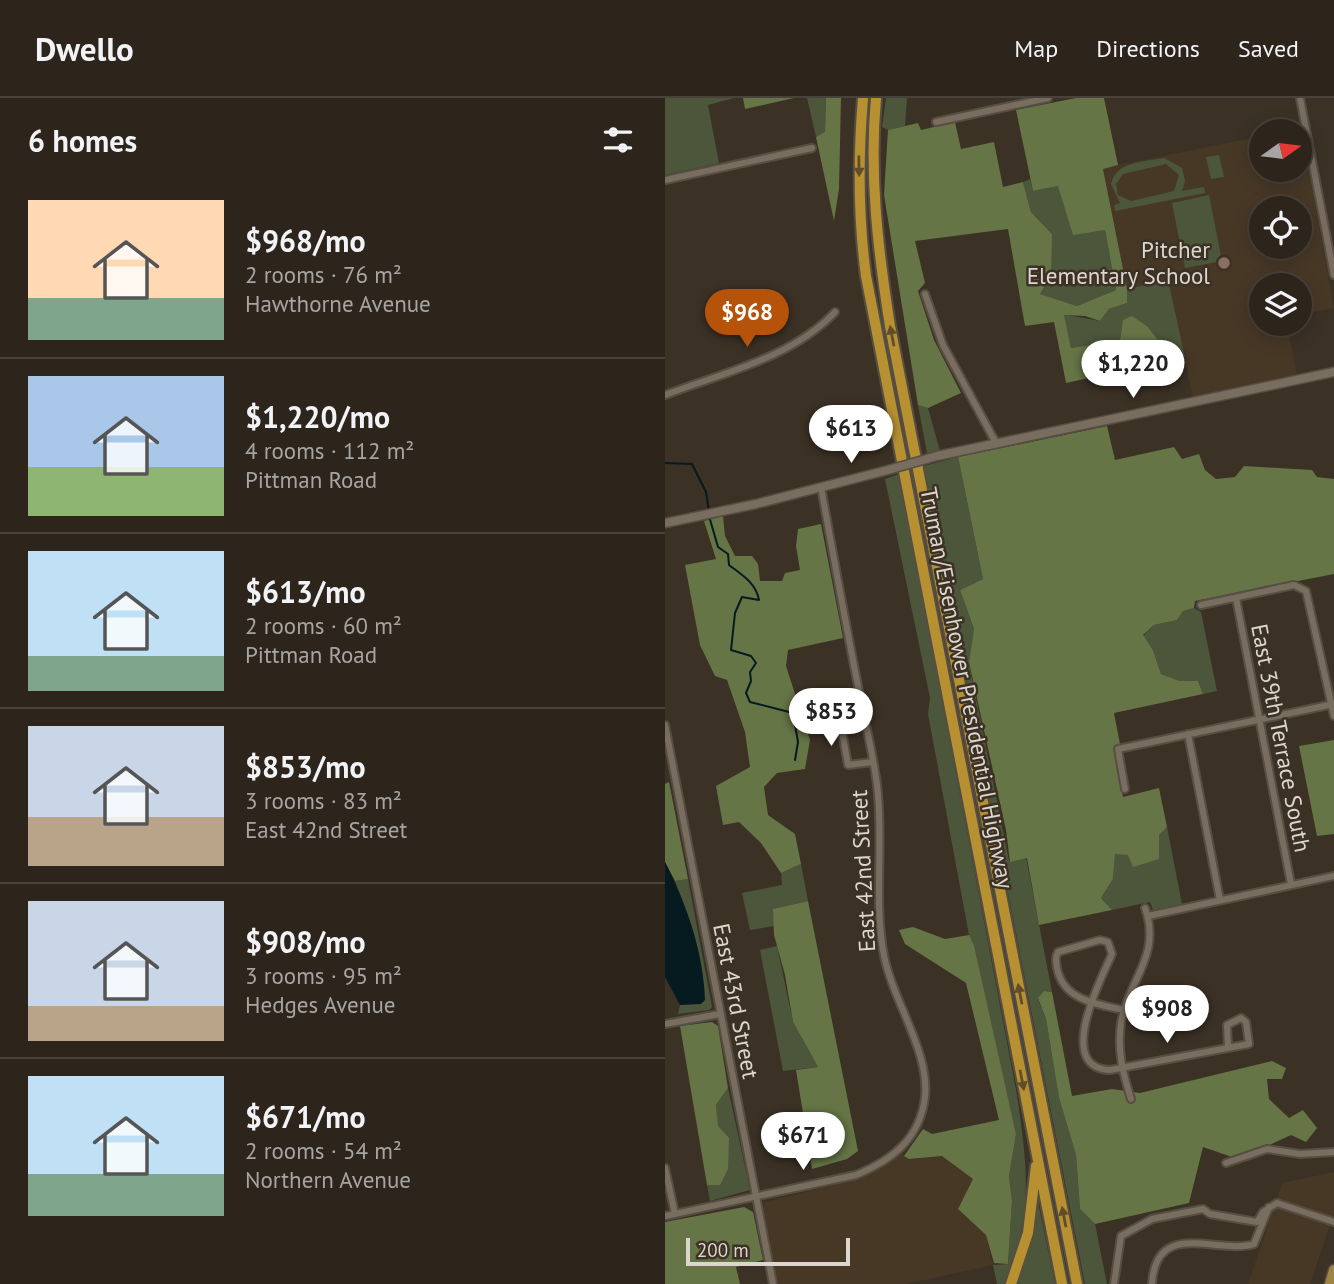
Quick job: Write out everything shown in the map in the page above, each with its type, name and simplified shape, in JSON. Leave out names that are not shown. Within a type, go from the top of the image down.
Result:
[{"type":"highway","name":"Truman/Eisenhower Presidential Highway","points":[[863,98],[859,145],[859,227],[866,276],[1062,1284]]},
{"type":"highway","name":"Truman/Eisenhower Presidential Highway","points":[[876,98],[872,165],[875,213],[890,326],[1077,1284]]},
{"type":"highway","points":[[1011,1284],[1028,1233],[1037,1153]]},
{"type":"main road","points":[[1330,1284],[1334,1270]]},
{"type":"street","points":[[936,122],[1048,98]]},
{"type":"street","points":[[1300,98],[1334,275]]},
{"type":"street","points":[[665,180],[812,148]]},
{"type":"street","points":[[925,295],[943,345],[996,443]]},
{"type":"street","points":[[665,395],[786,349],[812,333],[835,312]]},
{"type":"street","points":[[665,523],[821,487],[937,456],[1334,372]]},
{"type":"street","name":"East 42nd Street","points":[[665,1216],[856,1175],[884,1163],[898,1153],[912,1135],[925,1096],[922,1062],[894,993],[883,950],[879,921],[880,825],[873,762],[821,487]]},
{"type":"street","points":[[1201,605],[1294,586],[1303,588],[1311,599],[1334,716]]},
{"type":"street","name":"East 39th Terrace South","points":[[1236,598],[1291,884]]},
{"type":"street","points":[[1125,789],[1118,749],[1333,704]]},
{"type":"street","points":[[865,720],[841,726],[848,765],[873,762]]},
{"type":"street","name":"East 43rd Street","points":[[665,725],[773,1284]]},
{"type":"street","points":[[1188,734],[1220,900]]},
{"type":"street","points":[[1148,916],[1334,876]]},
{"type":"street","points":[[1131,1099],[1121,1066],[1119,1038],[1124,1010],[1149,953],[1151,935],[1145,908]]},
{"type":"street","points":[[1124,1010],[1092,1001],[1062,987],[1056,961],[1058,953],[1064,948],[1100,940],[1111,945],[1112,954],[1092,1001],[1083,1023],[1089,1059],[1103,1069],[1249,1044],[1246,1022],[1241,1018],[1227,1025],[1228,1046]]},
{"type":"street","points":[[665,1024],[720,1014]]},
{"type":"street","points":[[1226,1163],[1267,1149],[1300,1154],[1334,1152]]},
{"type":"street","points":[[665,1168],[675,1214]]},
{"type":"street","points":[[1114,1284],[1121,1236],[1142,1222],[1203,1209],[1210,1213],[1257,1222],[1270,1206],[1283,1204],[1334,1222]]},
{"type":"street","points":[[1152,1284],[1154,1263],[1161,1252],[1198,1243],[1246,1246],[1254,1244],[1270,1206]]},
{"type":"shaded area","name":"Pitcher Elementary School","points":[[1249,139],[1249,182],[1311,182],[1334,308],[1312,313],[1312,273],[1249,273],[1249,336],[1289,336],[1297,375],[1193,398],[1168,280],[1127,289],[1103,168]]},
{"type":"shaded area","points":[[902,1153],[909,1159],[942,1156],[974,1179],[958,1209],[986,1235],[993,1265],[906,1284],[778,1284],[763,1208],[765,1202],[862,1178]]},
{"type":"shaded area","points":[[1334,1172],[1334,1213],[1310,1284],[1248,1284],[1282,1183]]},
{"type":"green space","points":[[665,98],[734,98],[708,105],[719,163],[665,175]]},
{"type":"green space","points":[[743,98],[794,98],[745,109]]},
{"type":"green space","points":[[807,98],[826,98],[825,133],[816,137]]},
{"type":"green space","points":[[826,98],[841,98],[839,189],[834,221],[816,137],[825,132]]},
{"type":"green space","points":[[886,98],[907,98],[905,126],[888,130],[882,127]]},
{"type":"green space","points":[[1076,98],[1104,98],[1118,165],[1103,169],[1127,289],[1127,303],[1109,309],[1100,321],[1085,316],[1064,315],[1071,348],[1120,340],[1123,320],[1132,316],[1148,327],[1163,347],[1185,357],[1066,383],[1054,322],[1025,326],[1008,229],[915,241],[925,283],[918,291],[934,340],[961,393],[928,408],[918,405],[884,195],[888,130],[918,123],[921,130],[955,122],[961,149],[994,142],[1003,187],[1023,182],[1031,212],[1052,234],[1051,275],[1040,294],[1077,306],[1116,290],[1105,230],[1073,235],[1058,186],[1033,191],[1016,110]]},
{"type":"green space","points":[[1219,155],[1224,177],[1211,179],[1206,157]]},
{"type":"green space","points":[[1164,158],[1182,168],[1185,181],[1182,191],[1204,187],[1205,193],[1115,211],[1114,205],[1120,203],[1111,184],[1114,176],[1132,164]],"holes":[[[1166,164],[1179,175],[1174,191],[1131,201],[1118,195],[1116,184],[1123,174]]]},
{"type":"green space","points":[[1030,179],[1033,191],[1058,186],[1105,230],[1116,290],[1077,306],[1040,294],[1052,234],[1031,212],[1023,182]]},
{"type":"green space","points":[[1209,195],[1222,261],[1185,268],[1172,203]]},
{"type":"green space","points":[[1168,280],[1185,357],[1162,347],[1148,327],[1123,321],[1120,340],[1071,348],[1063,314],[1100,321],[1109,309],[1127,303],[1127,289]]},
{"type":"green space","points":[[918,405],[928,408],[940,451],[927,453]]},
{"type":"green space","points":[[1107,426],[1115,460],[1174,447],[1182,459],[1199,454],[1205,470],[1216,479],[1235,477],[1244,466],[1312,470],[1317,477],[1334,479],[1334,574],[1195,601],[1194,608],[1183,611],[1177,620],[1154,625],[1143,635],[1153,650],[1161,674],[1180,681],[1198,681],[1203,694],[1114,713],[1120,744],[1114,746],[1123,797],[1159,788],[1167,827],[1159,835],[1159,859],[1133,867],[1128,855],[1115,854],[1113,879],[1101,898],[1112,910],[1039,925],[1027,858],[1010,862],[1006,830],[969,662],[974,629],[960,590],[983,579],[958,457]]},
{"type":"green space","points":[[958,457],[983,579],[960,590],[974,629],[969,663],[1009,861],[1026,857],[1052,992],[1044,991],[1038,999],[1046,1019],[1059,1098],[1076,1155],[1080,1209],[1095,1224],[1107,1284],[1085,1284],[924,466]]},
{"type":"green space","points":[[899,474],[1021,1122],[1026,1190],[1024,1212],[1015,1258],[1006,1284],[997,1284],[993,1265],[1008,1264],[1012,1201],[1009,1176],[1016,1134],[969,935],[928,714],[930,698],[885,479]]},
{"type":"green space","points":[[723,516],[725,536],[735,556],[752,556],[758,564],[760,581],[782,581],[785,573],[800,570],[796,546],[798,529],[821,524],[843,638],[788,650],[786,666],[810,740],[805,769],[777,773],[764,787],[768,815],[795,834],[801,864],[781,873],[761,843],[739,822],[723,825],[716,786],[750,767],[745,732],[727,680],[715,676],[700,645],[685,565],[716,559],[704,521]]},
{"type":"green space","points":[[1194,608],[1201,612],[1217,691],[1203,694],[1198,681],[1180,681],[1161,674],[1153,650],[1143,636],[1154,625],[1177,620],[1183,611]]},
{"type":"green space","points":[[1334,740],[1334,834],[1317,836],[1299,746]]},
{"type":"green space","points":[[669,782],[688,879],[675,881],[665,862],[665,784]]},
{"type":"green space","points":[[1167,827],[1182,904],[1153,910],[1150,902],[1112,910],[1101,898],[1113,879],[1115,853],[1129,855]]},
{"type":"green space","points":[[801,864],[808,901],[774,909],[774,926],[750,930],[742,893],[782,885],[781,873]]},
{"type":"green space","points":[[688,879],[712,1007],[709,1010],[678,1014],[680,1005],[701,1003],[698,950],[675,881]]},
{"type":"green space","points":[[808,901],[858,1151],[847,1159],[812,1169],[796,1070],[818,1067],[793,1022],[785,975],[774,935],[773,909]]},
{"type":"green space","points":[[913,927],[945,939],[969,935],[974,946],[1016,1134],[1009,1176],[1012,1201],[1008,1264],[994,1263],[986,1235],[958,1209],[973,1179],[942,1156],[909,1159],[904,1156],[923,1129],[932,1134],[999,1120],[966,983],[905,944],[899,930]]},
{"type":"green space","points":[[777,946],[793,1022],[818,1067],[783,1071],[760,950]]},
{"type":"green space","points":[[1044,991],[1052,992],[1072,1096],[1112,1089],[1140,1093],[1272,1061],[1286,1068],[1282,1079],[1267,1079],[1269,1099],[1289,1118],[1303,1110],[1317,1128],[1306,1142],[1291,1135],[1259,1150],[1232,1157],[1203,1147],[1189,1203],[1095,1224],[1080,1209],[1076,1155],[1059,1098],[1046,1019],[1038,998]]},
{"type":"green space","points":[[712,1022],[718,1026],[728,1088],[716,1105],[718,1126],[729,1138],[728,1169],[720,1185],[707,1185],[680,1026]]},
{"type":"green space","points":[[728,1088],[750,1190],[710,1201],[707,1185],[720,1185],[716,1105]]},
{"type":"green space","points":[[1037,1197],[1055,1284],[1015,1284],[1029,1246]]},
{"type":"green space","points":[[744,1207],[753,1212],[763,1260],[736,1267],[740,1284],[665,1284],[665,1222]]},
{"type":"water","points":[[665,862],[687,912],[697,946],[704,982],[705,1000],[701,1004],[680,1005],[665,977]]},
{"type":"waterway","points":[[665,463],[692,464],[706,492],[709,511]]},
{"type":"waterway","points":[[709,516],[718,547],[728,554],[729,565],[752,584],[759,600],[742,597],[735,613],[731,650],[751,656],[756,663],[750,672],[751,681],[746,693],[750,702],[793,713],[798,742],[795,760]]},
{"type":"place","name":"Pitcher Elementary School","points":[[1224,263]]}]
